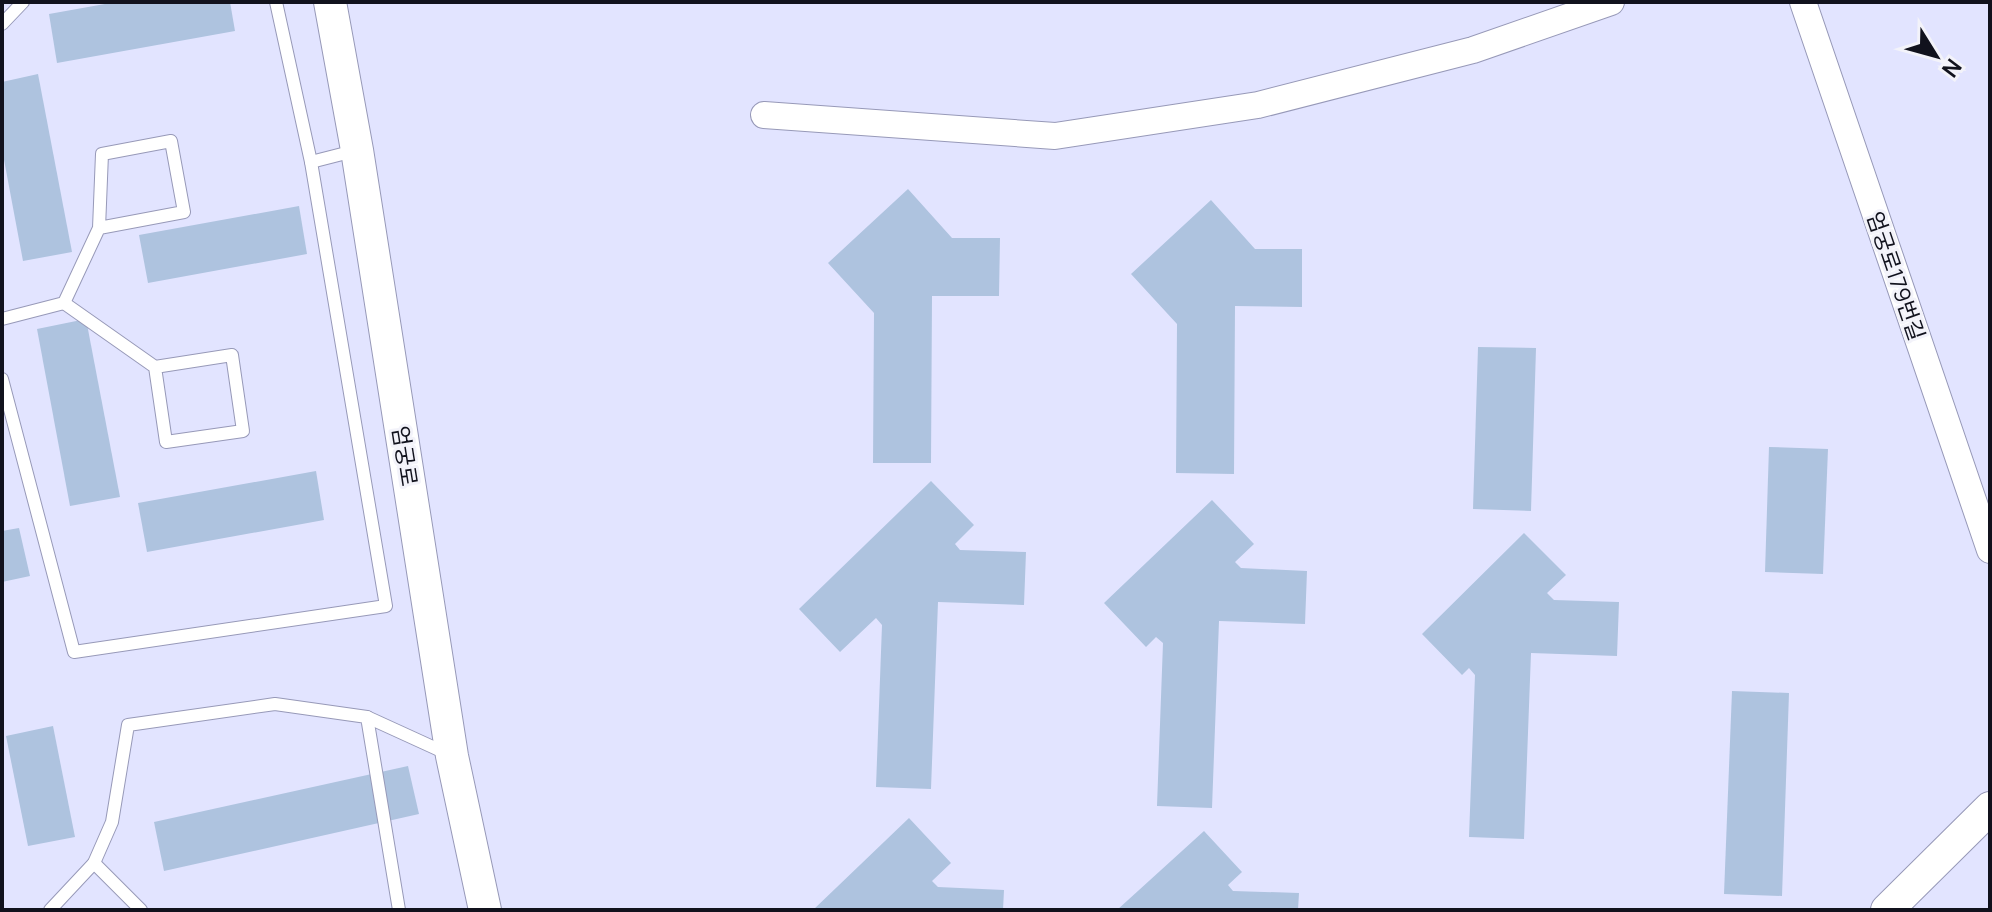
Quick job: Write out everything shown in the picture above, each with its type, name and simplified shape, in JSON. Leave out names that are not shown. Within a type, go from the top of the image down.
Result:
[{"type":"street","name":"엄궁로","points":[[330,2],[357,150],[452,756],[485,910]]},
{"type":"street","points":[[764,115],[1055,136],[1258,105],[1473,50],[1611,2]]},
{"type":"street","name":"엄궁로179번길","points":[[1803,2],[1990,550]]},
{"type":"street","points":[[1887,910],[1990,808]]},
{"type":"lane","points":[[2,24],[23,2]]},
{"type":"lane","points":[[2,379],[74,652],[386,606],[311,162],[276,2]]},
{"type":"lane","points":[[64,303],[99,228],[102,154],[171,141],[184,212],[99,228]]},
{"type":"lane","points":[[311,162],[357,150]]},
{"type":"lane","points":[[2,319],[64,303],[155,367],[232,355],[243,431],[166,442],[155,367]]},
{"type":"lane","points":[[50,910],[94,863],[112,822],[128,725],[275,704],[367,717],[452,756]]},
{"type":"lane","points":[[367,717],[399,910]]},
{"type":"lane","points":[[94,863],[141,910]]},
{"type":"building","points":[[116,2],[230,2],[235,31],[57,63],[49,14]]},
{"type":"building","points":[[38,74],[72,252],[23,261],[2,149],[2,82]]},
{"type":"building","points":[[908,189],[952,238],[1000,238],[999,296],[932,296],[931,463],[873,463],[874,313],[828,263]]},
{"type":"building","points":[[1211,200],[1255,249],[1302,249],[1302,307],[1235,306],[1234,474],[1176,473],[1177,324],[1131,274]]},
{"type":"building","points":[[299,206],[307,254],[148,283],[139,235]]},
{"type":"building","points":[[86,319],[120,497],[70,506],[37,329]]},
{"type":"building","points":[[1478,347],[1536,348],[1531,511],[1473,509]]},
{"type":"building","points":[[1769,447],[1828,449],[1823,574],[1765,572]]},
{"type":"building","points":[[316,471],[324,520],[147,552],[138,503]]},
{"type":"building","points":[[931,481],[974,525],[955,544],[960,550],[1026,552],[1024,605],[938,602],[931,789],[876,787],[882,625],[876,618],[840,652],[799,609]]},
{"type":"building","points":[[1212,500],[1254,544],[1235,562],[1241,568],[1307,571],[1305,624],[1219,621],[1212,808],[1157,806],[1163,643],[1156,637],[1146,647],[1104,603]]},
{"type":"building","points":[[19,528],[30,576],[2,582],[2,531]]},
{"type":"building","points":[[1524,533],[1566,575],[1547,593],[1554,600],[1619,602],[1617,656],[1531,653],[1524,839],[1469,837],[1475,675],[1469,668],[1462,675],[1422,634]]},
{"type":"building","points":[[1732,691],[1789,693],[1782,896],[1724,894]]},
{"type":"building","points":[[53,726],[75,837],[28,846],[6,736]]},
{"type":"building","points":[[408,766],[419,814],[164,871],[154,822]]},
{"type":"building","points":[[909,818],[951,863],[932,881],[938,887],[1004,890],[1003,910],[813,910]]},
{"type":"building","points":[[1204,831],[1242,872],[1228,885],[1233,891],[1299,893],[1298,910],[1117,910]]}]
